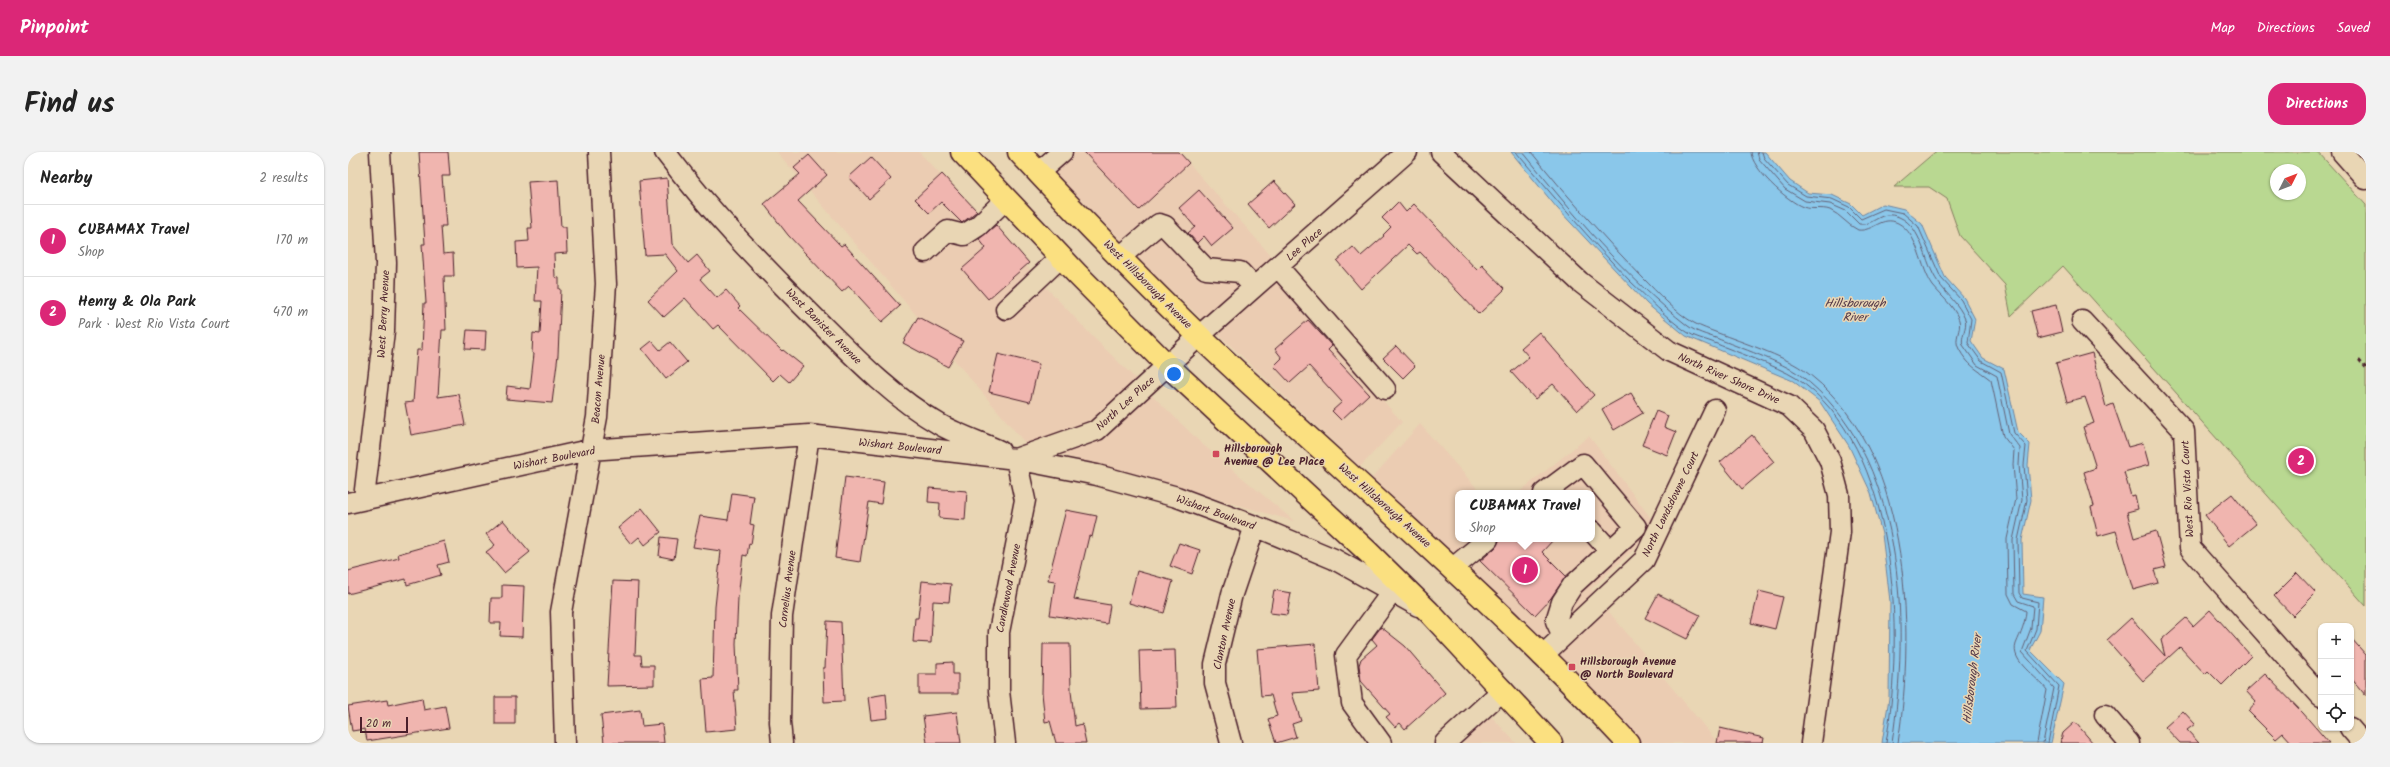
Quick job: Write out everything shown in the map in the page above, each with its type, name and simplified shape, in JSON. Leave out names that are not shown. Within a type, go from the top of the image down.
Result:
[{"type":"main road","points":[[962,152],[1005,200],[1167,365],[1362,546],[1429,612],[1551,743]]},
{"type":"main road","name":"West Hillsborough Avenue","points":[[1019,152],[1120,257],[1199,336],[1453,568],[1628,743]]},
{"type":"street","name":"West Berry Avenue","points":[[356,500],[384,331],[386,263],[380,152]]},
{"type":"street","name":"Beacon Avenue","points":[[565,743],[561,612],[589,450],[597,417],[606,284],[599,152]]},
{"type":"street","name":"West Banister Avenue","points":[[665,152],[692,188],[765,268],[868,370],[914,407],[940,424],[1016,459]]},
{"type":"street","points":[[1038,173],[1062,152]]},
{"type":"street","name":"Lee Place","points":[[1199,336],[1407,152]]},
{"type":"street","name":"North River Shore Drive","points":[[1441,152],[1580,282],[1669,351],[1789,406],[1814,430],[1830,460],[1834,474],[1839,495],[1840,532],[1811,742]]},
{"type":"street","points":[[2342,152],[2366,179]]},
{"type":"street","points":[[925,252],[948,231],[964,235],[978,226],[1005,200]]},
{"type":"street","points":[[1120,257],[1159,224],[1165,226],[1206,269],[1240,272],[1254,288]]},
{"type":"street","points":[[1006,309],[1061,257]]},
{"type":"street","points":[[1278,267],[1385,389]]},
{"type":"street","name":"West Rio Vista Court","points":[[2082,321],[2184,431],[2190,548],[2320,695]]},
{"type":"street","name":"North Lee Place","points":[[1016,459],[1097,430],[1199,336]]},
{"type":"street","name":"North Landsdowne Court","points":[[1542,656],[1644,560],[1715,410]]},
{"type":"street","name":"Wishart Boulevard","points":[[356,500],[589,450],[809,435],[1016,459],[1098,475],[1177,497],[1255,526],[1334,560],[1429,612]]},
{"type":"street","name":"Cornelius Avenue","points":[[782,743],[780,722],[782,616],[809,435]]},
{"type":"street","name":"Candlewood Avenue","points":[[1005,743],[999,691],[999,632],[1025,500],[1016,459]]},
{"type":"street","points":[[1552,490],[1583,464],[1636,527],[1573,585],[1562,602],[1556,621],[1563,636]]},
{"type":"street","name":"Clanton Avenue","points":[[1231,743],[1215,683],[1215,664],[1232,594],[1255,526]]},
{"type":"street","points":[[1595,534],[1610,551]]},
{"type":"street","points":[[1453,568],[1484,542]]},
{"type":"street","points":[[1381,743],[1352,703],[1346,655],[1392,592]]},
{"type":"street","points":[[1445,743],[1503,690]]},
{"type":"street","points":[[2105,715],[2129,743]]},
{"type":"street","points":[[2353,731],[2363,743]]},
{"type":"path","points":[[2359,360],[2366,368]]},
{"type":"shaded area","points":[[777,152],[919,152],[1093,337],[1138,381],[1093,423],[1030,445],[1026,444]]},
{"type":"shaded area","points":[[1074,152],[1179,152],[1274,259],[1204,321],[1158,278],[1053,171]]},
{"type":"shaded area","points":[[1276,279],[1402,422],[1360,467],[1216,332]]},
{"type":"shaded area","points":[[1150,393],[1201,443],[1294,521],[1059,454]]},
{"type":"shaded area","points":[[1420,424],[1478,490],[1455,490],[1455,542],[1595,542],[1595,490],[1522,490],[1589,436],[1653,521],[1643,541],[1591,589],[1595,594],[1544,642],[1372,478]]},
{"type":"shaded area","points":[[1605,607],[1718,743],[1643,743],[1555,654]]},
{"type":"shaded area","points":[[1489,714],[1516,743],[1457,743]]},
{"type":"green space","points":[[1935,152],[2318,152],[2366,205],[2366,606],[2063,266],[2011,316],[2005,285],[1960,236],[1947,199],[1929,187],[1894,187]]},
{"type":"water","name":"Hillsborough River","points":[[1511,152],[1765,152],[1790,181],[1808,193],[1832,195],[1851,204],[1862,215],[1883,204],[1904,209],[1922,224],[1945,277],[1964,298],[1975,319],[1971,341],[1983,358],[2004,369],[2018,432],[2030,444],[2028,465],[2031,500],[2022,540],[2023,594],[2043,597],[2040,631],[2030,650],[2064,684],[2051,743],[1882,743],[1889,698],[1890,601],[1882,534],[1871,493],[1849,446],[1820,402],[1793,381],[1686,336],[1647,304],[1557,208]]},
{"type":"building","points":[[419,152],[448,152],[450,176],[442,176],[446,226],[441,226],[443,254],[453,253],[454,276],[444,276],[446,330],[442,330],[438,397],[459,394],[465,425],[411,435],[405,403],[413,402],[417,350],[422,350],[424,303],[426,303],[422,244],[425,244]]},
{"type":"building","points":[[1084,152],[1179,152],[1189,163],[1139,210]]},
{"type":"building","points":[[809,155],[827,175],[798,201],[841,246],[844,244],[900,306],[882,322],[849,286],[842,292],[788,235],[764,204],[800,174],[794,168]]},
{"type":"building","points":[[871,157],[891,179],[869,199],[849,177]]},
{"type":"building","points":[[942,174],[977,211],[962,223],[941,202],[929,213],[915,199]]},
{"type":"building","points":[[667,178],[672,244],[688,263],[697,255],[710,271],[700,279],[717,298],[726,290],[740,306],[738,308],[782,351],[783,350],[803,366],[789,382],[780,374],[773,381],[718,325],[713,329],[685,298],[664,317],[648,300],[678,271],[665,254],[645,255],[639,181]]},
{"type":"building","points":[[558,180],[561,227],[566,227],[567,253],[554,254],[555,277],[559,278],[559,289],[561,289],[558,355],[552,403],[506,399],[507,386],[530,389],[534,354],[532,353],[533,333],[540,334],[542,301],[535,301],[537,267],[517,268],[516,242],[529,241],[528,228],[532,228],[528,182]]},
{"type":"building","points":[[1274,181],[1295,204],[1269,228],[1248,204]]},
{"type":"building","points":[[1199,190],[1233,228],[1212,246],[1204,236],[1197,243],[1188,233],[1195,227],[1179,208]]},
{"type":"building","points":[[1398,202],[1406,212],[1414,204],[1477,270],[1482,265],[1505,289],[1479,314],[1420,252],[1417,254],[1408,245],[1361,289],[1337,261],[1353,247],[1361,256],[1384,236],[1383,235],[1391,227],[1382,218]]},
{"type":"building","points":[[996,225],[1029,263],[988,299],[962,269],[986,248],[979,239]]},
{"type":"building","points":[[2056,305],[2062,332],[2038,338],[2031,311]]},
{"type":"building","points":[[918,317],[963,341],[948,367],[903,343]]},
{"type":"building","points":[[1308,320],[1332,346],[1328,350],[1369,394],[1341,420],[1332,411],[1342,402],[1309,366],[1290,383],[1274,366],[1282,358],[1275,349]]},
{"type":"building","points":[[467,330],[486,331],[485,350],[465,349]]},
{"type":"building","points":[[1539,332],[1594,395],[1577,411],[1553,384],[1535,399],[1511,372],[1529,357],[1521,348]]},
{"type":"building","points":[[652,341],[660,350],[670,342],[687,362],[666,379],[642,349]]},
{"type":"building","points":[[1396,346],[1415,366],[1403,378],[1383,358]]},
{"type":"building","points":[[2092,353],[2106,407],[2113,404],[2128,447],[2143,443],[2149,465],[2124,472],[2131,496],[2135,495],[2138,509],[2127,512],[2134,538],[2156,531],[2166,567],[2154,570],[2158,583],[2133,590],[2116,531],[2098,536],[2091,507],[2094,506],[2084,472],[2096,468],[2083,427],[2094,423],[2085,397],[2067,402],[2056,363]]},
{"type":"building","points":[[998,354],[1039,364],[1030,402],[989,392]]},
{"type":"building","points":[[1631,393],[1643,413],[1614,430],[1602,409]]},
{"type":"building","points":[[1656,411],[1668,416],[1664,427],[1676,432],[1667,455],[1642,445]]},
{"type":"building","points":[[1752,435],[1774,462],[1742,489],[1720,462]]},
{"type":"building","points":[[845,477],[884,482],[881,504],[869,502],[860,562],[835,558]]},
{"type":"building","points":[[929,488],[967,491],[965,520],[939,518],[940,503],[928,502]]},
{"type":"building","points":[[732,493],[754,496],[750,524],[754,525],[751,544],[749,543],[747,556],[743,555],[738,598],[736,644],[738,690],[734,690],[737,729],[706,732],[702,679],[713,678],[715,607],[721,551],[693,547],[700,516],[728,520]]},
{"type":"building","points":[[2232,494],[2256,524],[2229,546],[2205,515]]},
{"type":"building","points":[[642,508],[661,532],[645,545],[639,537],[631,544],[618,528]]},
{"type":"building","points":[[1066,510],[1097,516],[1092,537],[1089,536],[1074,599],[1110,605],[1107,624],[1050,615],[1055,581],[1048,580]]},
{"type":"building","points":[[503,520],[530,552],[504,573],[486,552],[495,545],[486,534]]},
{"type":"building","points":[[661,537],[677,539],[674,559],[659,556]]},
{"type":"building","points":[[444,541],[449,562],[438,565],[441,575],[407,585],[406,579],[348,594],[348,571],[399,558],[398,554]]},
{"type":"building","points":[[1498,542],[1551,542],[1542,552],[1566,576],[1551,598],[1535,615],[1480,561],[1495,548]]},
{"type":"building","points":[[1179,543],[1200,550],[1192,574],[1170,566]]},
{"type":"building","points":[[1137,571],[1173,581],[1164,613],[1129,603]]},
{"type":"building","points":[[2297,573],[2316,593],[2293,616],[2274,596]]},
{"type":"building","points":[[613,581],[638,582],[635,655],[641,655],[642,665],[654,665],[654,685],[607,686]]},
{"type":"building","points":[[922,581],[951,584],[949,602],[933,601],[931,643],[913,642],[915,618],[918,618]]},
{"type":"building","points":[[502,585],[524,586],[522,637],[500,636],[501,623],[490,623],[491,598],[502,598]]},
{"type":"building","points":[[1274,590],[1291,593],[1287,615],[1270,613]]},
{"type":"building","points":[[1759,591],[1783,597],[1775,629],[1751,623]]},
{"type":"building","points":[[1658,594],[1700,615],[1687,639],[1645,618]]},
{"type":"building","points":[[2210,610],[2251,656],[2222,685],[2208,671],[2205,674],[2180,647],[2143,681],[2107,640],[2131,618],[2165,656],[2161,640],[2186,618],[2193,626]]},
{"type":"building","points":[[827,621],[841,622],[844,701],[824,702],[823,668],[825,668]]},
{"type":"building","points":[[1381,627],[1405,646],[1445,693],[1405,729],[1400,723],[1395,727],[1386,717],[1390,714],[1361,681],[1359,665],[1361,659],[1377,645],[1372,639]]},
{"type":"building","points":[[2354,641],[2366,655],[2366,696],[2354,682]]},
{"type":"building","points":[[1043,644],[1070,644],[1071,691],[1075,726],[1082,724],[1086,743],[1056,743],[1050,721],[1045,722],[1042,693]]},
{"type":"building","points":[[1315,644],[1319,691],[1292,693],[1301,721],[1292,724],[1296,737],[1276,743],[1268,719],[1277,716],[1271,695],[1261,696],[1257,649]]},
{"type":"building","points":[[1175,650],[1177,708],[1141,709],[1139,651]]},
{"type":"building","points":[[953,662],[953,674],[958,674],[958,694],[919,694],[919,674],[937,674],[937,663]]},
{"type":"building","points":[[2265,674],[2303,713],[2329,743],[2292,743],[2283,733],[2276,739],[2248,711],[2256,702],[2246,691]]},
{"type":"building","points":[[886,694],[888,718],[871,720],[868,697]]},
{"type":"building","points":[[495,697],[515,697],[515,724],[495,724]]},
{"type":"building","points":[[422,698],[424,710],[445,706],[449,728],[367,741],[365,729],[352,731],[348,706],[387,700],[388,705]]},
{"type":"building","points":[[640,710],[642,726],[662,724],[664,743],[604,743],[601,715]]},
{"type":"building","points":[[2183,711],[2195,724],[2187,730],[2199,743],[2180,743],[2165,727]]},
{"type":"building","points":[[957,712],[961,743],[927,743],[923,716]]},
{"type":"building","points":[[2075,722],[2093,743],[2060,743],[2063,733]]},
{"type":"building","points":[[1720,728],[1764,738],[1763,743],[1717,743]]},
{"type":"place","name":"Hillsborough Avenue @ Lee Place","points":[[1216,454]]},
{"type":"place","name":"Henry & Ola Park","points":[[2301,461]]},
{"type":"place","name":"CUBAMAX Travel","points":[[1525,570]]},
{"type":"place","name":"Hillsborough Avenue @ North Boulevard","points":[[1572,667]]}]
